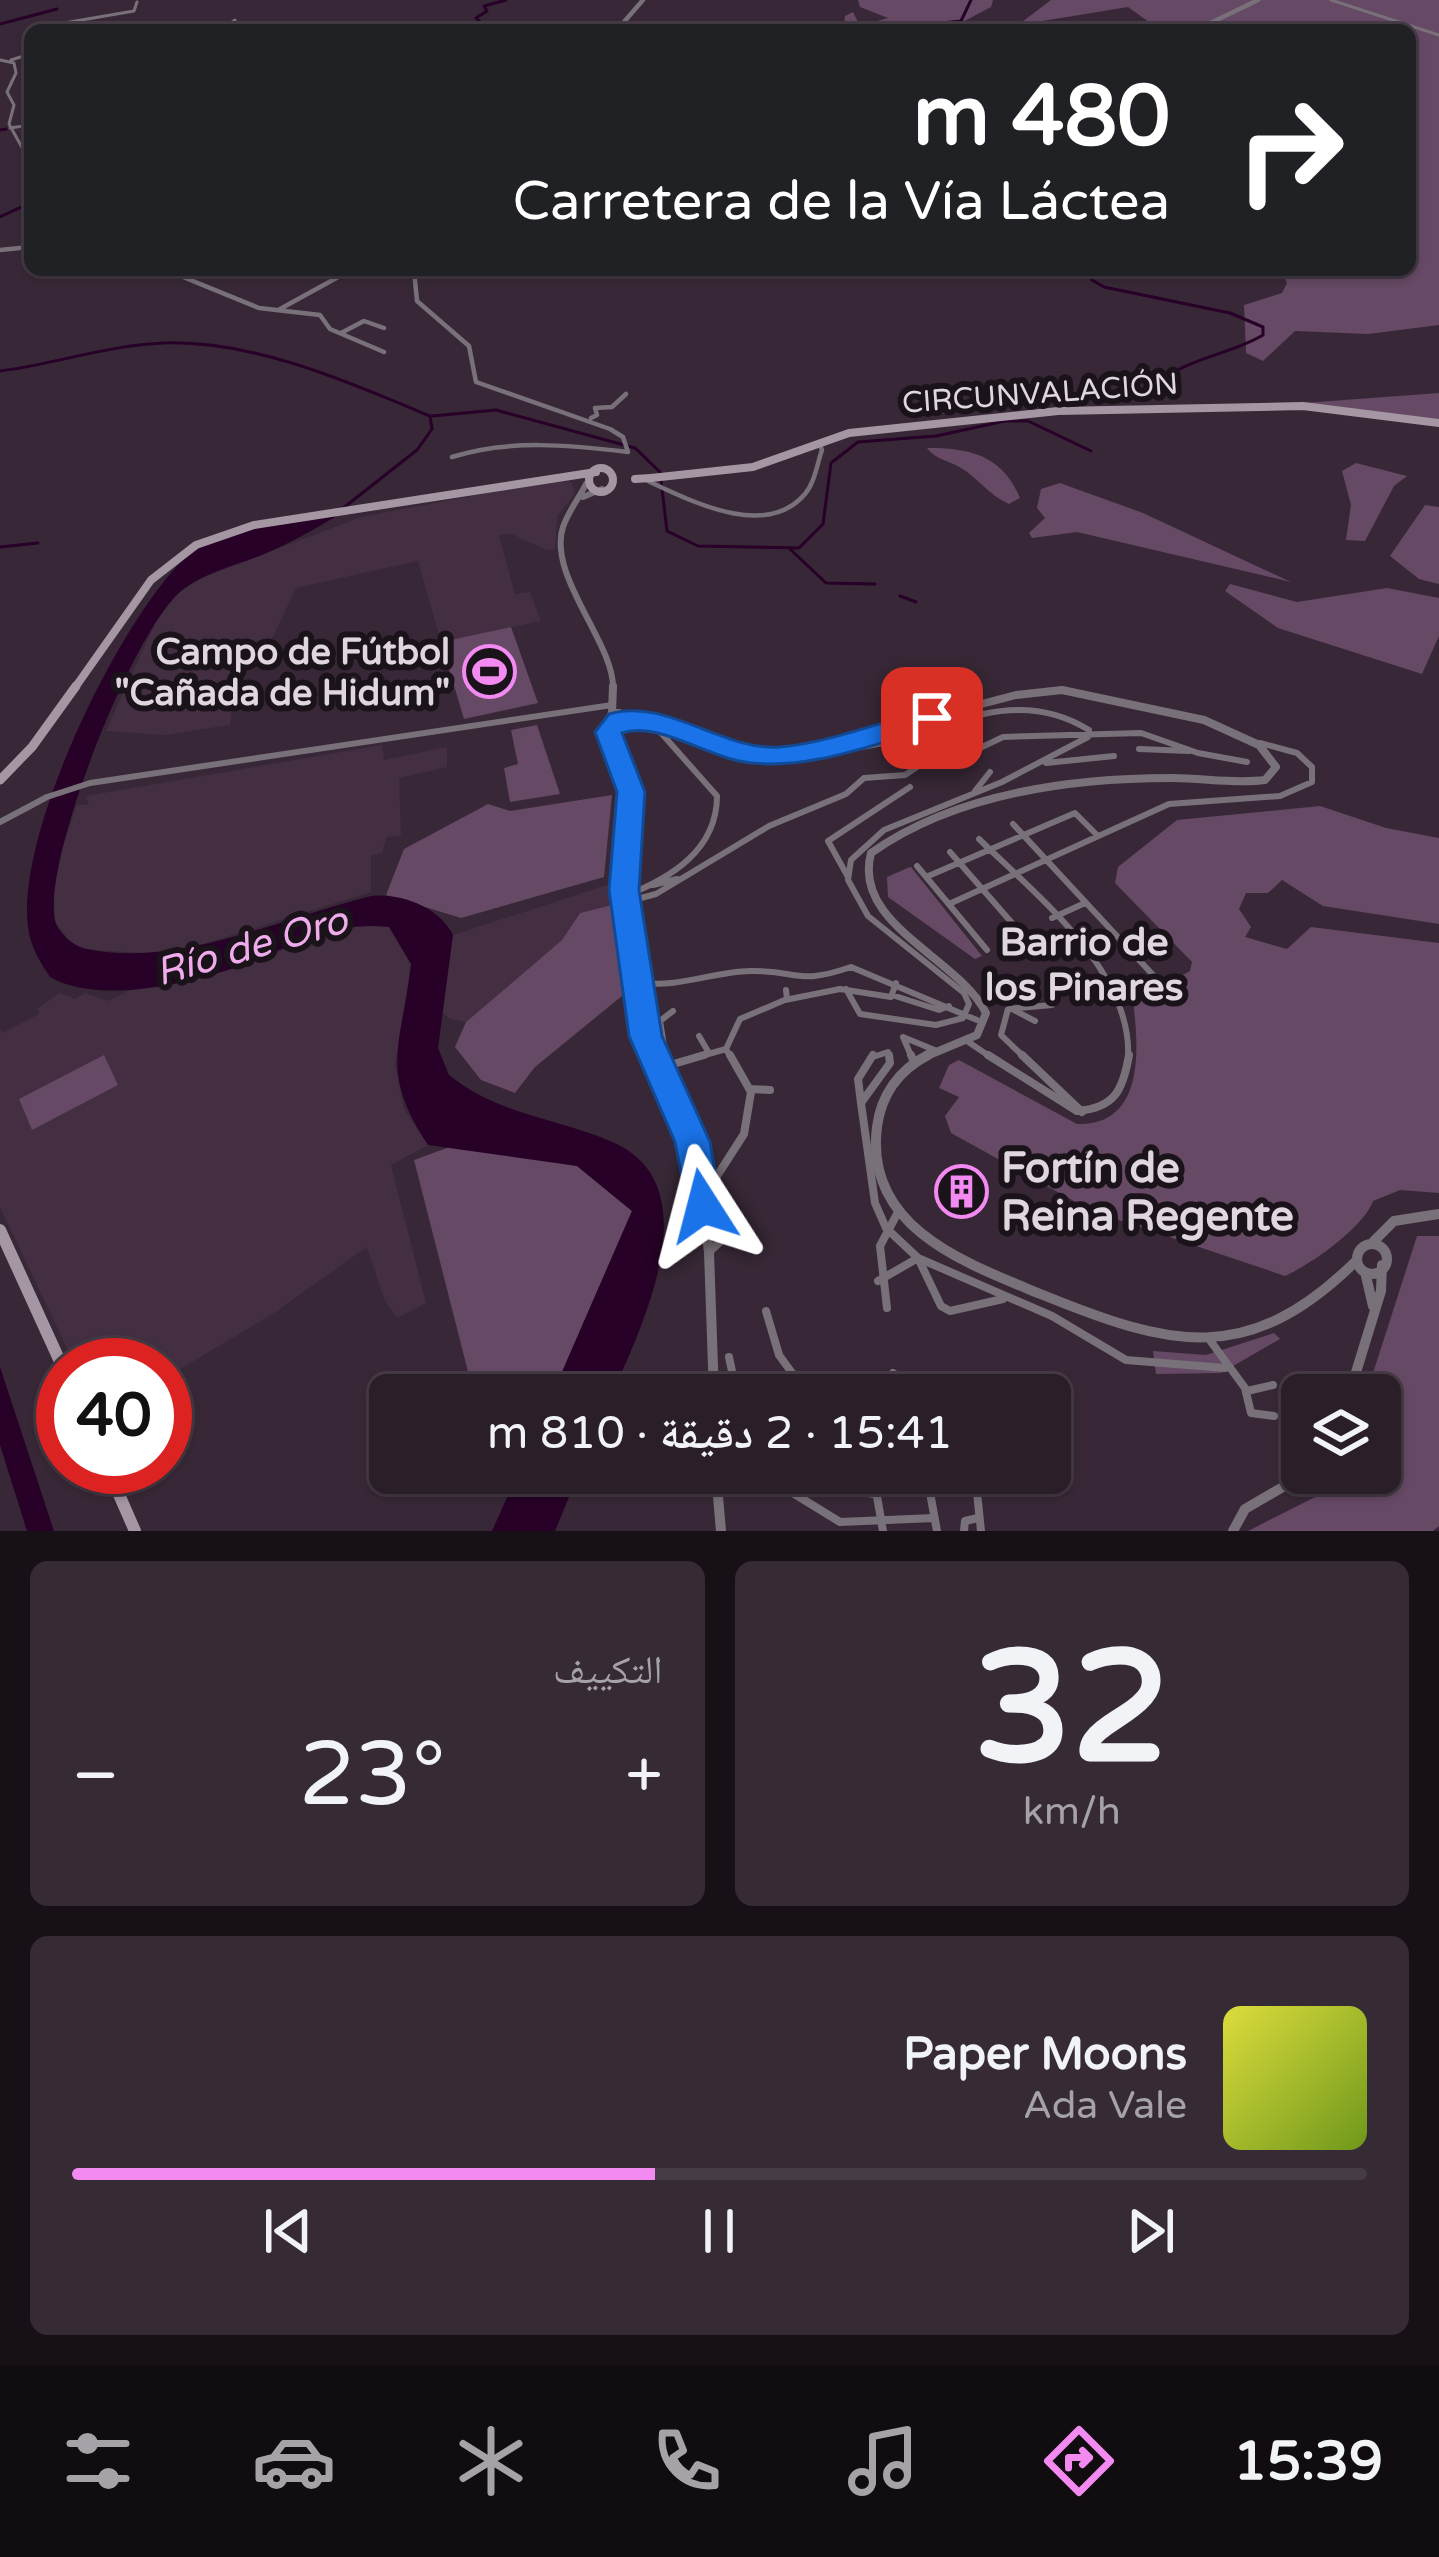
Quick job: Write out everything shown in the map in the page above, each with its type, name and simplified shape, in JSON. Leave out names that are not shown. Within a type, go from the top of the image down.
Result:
[{"type":"main road","name":"CIRCUNVALACIÓN","points":[[607,488],[637,478],[654,482],[753,467],[819,442],[865,431],[1127,408],[1321,406],[1439,423]]},
{"type":"main road","points":[[586,483],[596,472]]},
{"type":"main road","points":[[0,780],[32,747],[158,572],[213,537],[279,520],[546,478],[596,472],[637,478]]},
{"type":"main road","points":[[546,478],[573,476],[607,488],[615,476]]},
{"type":"main road","points":[[0,1230],[49,1338]]},
{"type":"main road","points":[[119,1494],[135,1531]]},
{"type":"street","points":[[622,24],[643,0]]},
{"type":"street","points":[[1208,24],[1258,0]]},
{"type":"street","points":[[1331,0],[1405,24]]},
{"type":"street","points":[[64,24],[134,11],[137,2]]},
{"type":"street","points":[[230,24],[235,20]]},
{"type":"street","points":[[4,61],[16,73],[7,92],[14,105],[10,128],[24,151]]},
{"type":"street","points":[[10,128],[24,125]]},
{"type":"street","points":[[182,276],[277,311],[320,315],[330,329],[384,352]]},
{"type":"street","points":[[277,311],[340,276]]},
{"type":"street","points":[[414,276],[416,301],[469,346],[476,382],[587,419],[625,441],[628,449],[625,455],[592,446],[483,447],[452,458]]},
{"type":"street","points":[[341,333],[364,321],[384,328]]},
{"type":"street","points":[[587,419],[597,415],[596,407],[611,407],[626,394]]},
{"type":"street","points":[[654,482],[729,512],[782,510],[811,484],[822,450],[819,442]]},
{"type":"street","points":[[586,483],[562,524],[568,576],[612,666],[613,718],[631,792],[625,899],[640,1001],[694,1149],[709,1252],[713,1374]]},
{"type":"street","points":[[577,501],[607,488]]},
{"type":"street","points":[[823,748],[1049,689],[1192,716],[1282,748],[1312,767],[1315,778],[1308,786],[1259,799],[1179,801],[949,904]]},
{"type":"street","points":[[0,822],[78,786],[613,718],[650,723],[754,755],[857,748],[995,710],[1048,713],[1089,730]]},
{"type":"street","points":[[625,899],[653,885],[712,838],[719,802],[650,723]]},
{"type":"street","points":[[625,899],[656,894],[769,826],[846,794],[864,778],[905,775],[928,759],[958,758],[998,737],[1089,730],[1152,734],[1198,753]]},
{"type":"street","points":[[849,878],[857,851],[881,830],[1042,764],[1088,737],[1089,730]]},
{"type":"street","points":[[966,1012],[964,993],[866,891],[867,860],[886,842],[968,808],[1064,785],[1168,778],[1258,782],[1275,772],[1270,754],[1250,740]]},
{"type":"street","points":[[1270,754],[1282,748]]},
{"type":"street","points":[[1139,749],[1247,762]]},
{"type":"street","points":[[1042,764],[1114,756]]},
{"type":"street","points":[[974,794],[990,772]]},
{"type":"street","points":[[823,862],[826,845],[910,787]]},
{"type":"street","points":[[899,791],[909,802]]},
{"type":"street","points":[[926,877],[1075,813],[1099,837]]},
{"type":"street","points":[[1013,824],[1153,975]]},
{"type":"street","points":[[967,1040],[1059,1107],[1082,1112],[1102,1107],[1121,1092],[1128,1068],[1115,989],[979,838]]},
{"type":"street","points":[[826,845],[849,878],[861,907],[981,997],[986,1022],[967,1040],[914,1062],[892,1084],[877,1126],[879,1172],[897,1214],[928,1245],[1139,1332],[1209,1337],[1288,1314],[1361,1270],[1386,1226],[1404,1218],[1439,1214]]},
{"type":"street","points":[[950,852],[1039,954]]},
{"type":"street","points":[[917,866],[987,950]]},
{"type":"street","points":[[653,885],[681,878]]},
{"type":"street","points":[[1052,918],[1085,903]]},
{"type":"street","points":[[638,982],[660,986],[751,970],[811,981],[851,967],[896,982],[976,1020]]},
{"type":"street","points":[[892,995],[896,982]]},
{"type":"street","points":[[640,1001],[660,986]]},
{"type":"street","points":[[846,989],[860,1014],[939,1028],[966,1012]]},
{"type":"street","points":[[662,1067],[726,1049],[740,1019],[785,995],[846,989],[892,995],[939,1010],[949,1006]]},
{"type":"street","points":[[1011,1010],[1052,1005],[1054,997]]},
{"type":"street","points":[[1001,1034],[1011,1010]]},
{"type":"street","points":[[1011,1010],[1035,1021]]},
{"type":"street","points":[[662,1067],[661,1021],[673,1011]]},
{"type":"street","points":[[991,1028],[1082,1112]]},
{"type":"street","points":[[699,1036],[710,1054]]},
{"type":"street","points":[[914,1062],[906,1050],[919,1041],[937,1051]]},
{"type":"street","points":[[726,1049],[749,1085],[770,1090]]},
{"type":"street","points":[[861,1104],[890,1063],[888,1052],[880,1051],[863,1064],[861,1104],[868,1176],[886,1228],[878,1281],[887,1308]]},
{"type":"street","points":[[709,1252],[720,1242],[717,1176],[744,1135],[753,1070]]},
{"type":"street","points":[[863,1123],[877,1126]]},
{"type":"street","points":[[886,1228],[897,1214]]},
{"type":"street","points":[[1361,1270],[1375,1275],[1393,1230],[1404,1218]]},
{"type":"street","points":[[886,1228],[918,1258],[1052,1316],[1138,1365],[1226,1368]]},
{"type":"street","points":[[1374,1241],[1387,1250]]},
{"type":"street","points":[[878,1281],[918,1258]]},
{"type":"street","points":[[918,1258],[941,1306],[950,1311],[1007,1298]]},
{"type":"street","points":[[1354,1374],[1383,1283],[1382,1265]]},
{"type":"street","points":[[1361,1270],[1373,1307]]},
{"type":"street","points":[[766,1311],[779,1355],[793,1374]]},
{"type":"street","points":[[1209,1337],[1246,1391],[1251,1413],[1274,1416]]},
{"type":"street","points":[[729,1357],[733,1374]]},
{"type":"street","points":[[1246,1391],[1273,1385]]},
{"type":"street","points":[[1233,1531],[1244,1509],[1281,1488]]},
{"type":"street","points":[[719,1494],[722,1531]]},
{"type":"street","points":[[794,1494],[840,1522],[882,1526],[935,1525],[931,1498]]},
{"type":"street","points":[[875,1494],[882,1526]]},
{"type":"street","points":[[976,1494],[981,1531]]},
{"type":"street","points":[[964,1531],[965,1521],[978,1518]]},
{"type":"shaded area","points":[[858,0],[993,0],[991,7],[959,24],[867,24],[888,18],[860,7]]},
{"type":"shaded area","points":[[1051,0],[1439,0],[1439,325],[1368,334],[1295,331],[1263,361],[1246,353],[1244,305],[1282,293],[1287,283],[1284,276],[1416,276],[1416,24],[1152,24],[1128,7],[1019,24]]},
{"type":"shaded area","points":[[853,12],[859,24],[844,24],[845,16]]},
{"type":"shaded area","points":[[1439,393],[1439,422],[1303,403]]},
{"type":"shaded area","points":[[927,448],[983,457],[1004,472],[1020,498],[1009,504],[1002,501]]},
{"type":"shaded area","points":[[1356,463],[1407,476],[1394,486],[1365,541],[1346,540],[1351,505],[1342,471]]},
{"type":"shaded area","points":[[556,480],[571,482],[575,493],[557,517],[555,549],[546,550],[512,534],[499,535],[515,594],[530,592],[541,621],[441,642],[418,561],[296,588],[269,645],[248,647],[238,664],[230,725],[165,735],[106,731],[156,621],[179,592],[201,578],[361,517]]},
{"type":"shaded area","points":[[1060,483],[1143,513],[1291,582],[1077,532],[1032,538],[1029,533],[1045,518],[1037,508],[1041,489]]},
{"type":"shaded area","points":[[1425,505],[1439,507],[1439,584],[1419,579],[1390,556]]},
{"type":"shaded area","points":[[1230,584],[1297,602],[1387,588],[1439,598],[1439,636],[1422,674],[1278,628],[1225,591]]},
{"type":"shaded area","name":"Campo de Fútbol \"Cañada de Hidum\"","points":[[511,627],[538,703],[464,719],[441,642]]},
{"type":"shaded area","points":[[537,725],[560,794],[510,802],[504,768],[518,764],[511,730]]},
{"type":"shaded area","points":[[382,745],[384,760],[447,747],[447,767],[399,778],[401,835],[387,837],[382,853],[371,856],[371,892],[167,955],[84,949],[71,943],[55,922],[53,873],[77,805],[89,805],[86,796]]},
{"type":"shaded area","points":[[612,795],[604,877],[461,918],[386,895],[404,849],[488,804],[510,811]]},
{"type":"shaded area","points":[[1320,806],[1386,828],[1439,838],[1439,924],[1323,906],[1282,880],[1268,893],[1246,893],[1239,909],[1251,927],[1245,937],[1287,949],[1311,927],[1439,943],[1439,1193],[1400,1190],[1373,1201],[1348,1233],[1285,1276],[1092,1211],[951,1133],[945,1116],[959,1097],[939,1088],[949,1065],[959,1060],[1077,1124],[1099,1121],[1115,1112],[1133,1081],[1133,1002],[1190,971],[1192,962],[1115,883],[1118,867],[1177,820]]},
{"type":"shaded area","points":[[910,867],[982,956],[975,959],[888,897],[887,877]]},
{"type":"shaded area","points":[[613,883],[616,904],[580,913],[562,940],[466,1022],[450,1019],[436,1007],[453,935]]},
{"type":"shaded area","points":[[616,904],[620,977],[626,976],[628,991],[535,1067],[515,1093],[481,1080],[455,1047],[466,1022],[562,940],[580,913]]},
{"type":"shaded area","points":[[356,923],[389,927],[411,964],[395,1065],[404,1109],[428,1145],[391,1165],[426,1303],[397,1318],[384,1299],[367,1247],[271,1315],[192,1362],[192,1338],[62,1338],[0,1207],[0,1028],[3,1033],[39,1014],[38,1008],[60,993],[75,999],[85,993],[108,1001],[139,986],[230,969]]},
{"type":"shaded area","points":[[104,1055],[118,1085],[32,1130],[19,1099]]},
{"type":"shaded area","points":[[455,1145],[577,1166],[632,1211],[561,1374],[469,1374],[414,1160]]},
{"type":"shaded area","points":[[1417,1236],[1439,1236],[1439,1526],[1433,1531],[1248,1531],[1321,1494],[1401,1494],[1401,1374],[1373,1374]]},
{"type":"shaded area","points":[[1274,1333],[1280,1339],[1221,1373],[1156,1374],[1153,1351],[1206,1355]]},
{"type":"water","name":"Río de Oro","points":[[343,512],[283,545],[199,580],[180,592],[161,615],[116,698],[76,800],[62,849],[55,920],[77,945],[122,953],[157,952],[230,938],[371,896],[406,900],[439,917],[453,935],[438,1048],[449,1075],[507,1107],[610,1141],[641,1161],[658,1189],[664,1221],[661,1258],[621,1374],[561,1374],[632,1211],[577,1166],[428,1145],[398,1076],[411,964],[389,927],[327,932],[211,975],[139,989],[69,985],[50,977],[39,960],[28,927],[28,887],[38,840],[75,736],[100,684],[127,636],[179,564],[214,541],[257,527]]},
{"type":"water","points":[[0,1367],[36,1476],[36,1494],[42,1494],[54,1531],[27,1531],[0,1445]]},
{"type":"water","points":[[509,1494],[570,1494],[555,1531],[492,1531]]},
{"type":"waterway","points":[[464,24],[480,22],[476,18],[487,11],[484,6],[506,0]]},
{"type":"waterway","points":[[933,24],[961,21],[971,0]]},
{"type":"waterway","points":[[0,24],[57,9]]},
{"type":"waterway","points":[[0,130],[6,129]]},
{"type":"waterway","points":[[0,217],[24,206]]},
{"type":"waterway","points":[[1091,276],[1104,287],[1230,313],[1263,327],[1263,335],[1248,343],[1172,374],[1149,396]]},
{"type":"waterway","points":[[0,371],[123,347],[198,344],[300,366],[430,416],[432,429],[417,450],[342,509]]},
{"type":"waterway","points":[[432,416],[496,410],[635,448],[660,472],[667,531],[698,546],[799,548],[823,524],[831,463],[858,442],[936,436],[1005,421],[1028,421],[1091,451]]},
{"type":"waterway","points":[[0,547],[38,543]]},
{"type":"waterway","points":[[790,549],[826,583],[875,584]]},
{"type":"waterway","points":[[900,596],[916,602]]},
{"type":"place","name":"Campo de Fútbol \"Cañada de Hidum\"","points":[[489,672]]},
{"type":"place","name":"Fortín de Reina Regente","points":[[962,1191]]},
{"type":"district","name":"Barrio de los Pinares","points":[[1084,964]]},
{"type":"route","points":[[703,1206],[692,1142],[656,1069],[646,1036],[624,890],[631,792],[608,732],[618,720],[647,722],[736,751],[778,757],[932,718]]}]
